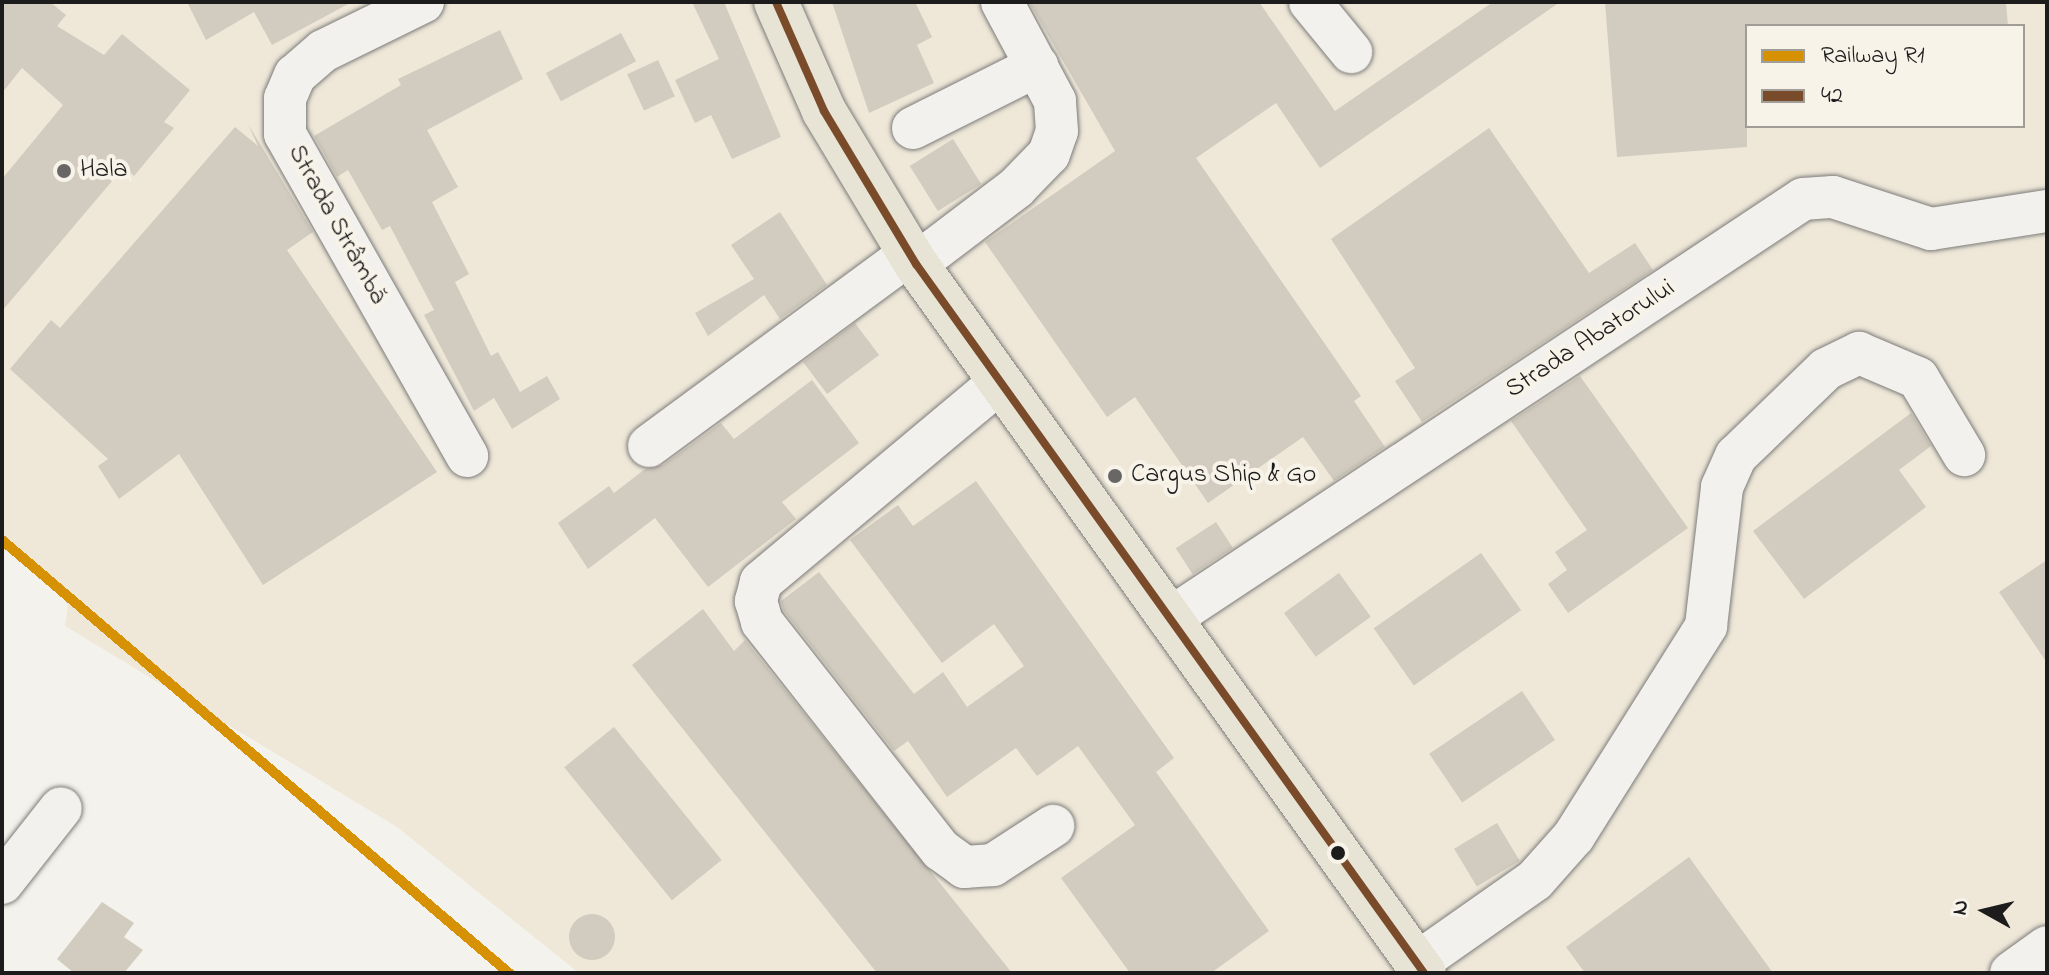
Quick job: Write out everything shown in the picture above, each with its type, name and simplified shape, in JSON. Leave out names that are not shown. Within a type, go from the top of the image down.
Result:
[{"type":"main road","points":[[776,2],[824,111],[912,259],[1420,968]]},
{"type":"street","name":"Strada Strâmbă","points":[[423,2],[323,51],[295,75],[285,98],[285,134],[467,456]]},
{"type":"street","points":[[649,446],[912,259],[1049,154],[1055,101],[1002,2]]},
{"type":"street","points":[[1310,2],[1351,52]]},
{"type":"street","points":[[913,128],[1037,66]]},
{"type":"street","name":"Strada Abatorului","points":[[1169,619],[1803,199],[1833,197],[1931,229],[2047,211]]},
{"type":"street","points":[[1420,968],[1535,880],[1574,836],[1706,626],[1722,487],[1736,456],[1826,369],[1859,353],[1918,378],[1964,455]]},
{"type":"street","points":[[1000,382],[761,582],[756,601],[762,622],[953,859],[964,867],[993,865],[1053,826]]},
{"type":"street","points":[[2,883],[61,808]]},
{"type":"street","points":[[2011,973],[2047,947]]},
{"type":"shaded area","points":[[2,2],[2047,2],[2047,973],[579,973],[397,827],[65,626],[68,605],[49,578],[2,549]]},
{"type":"building","name":"Hala","points":[[2,2],[50,2],[66,15],[57,26],[104,55],[122,34],[190,90],[164,122],[174,128],[134,176],[124,167],[2,311],[2,179],[63,105],[22,68],[2,93]]},
{"type":"building","points":[[187,2],[352,2],[272,45],[254,12],[206,40]]},
{"type":"building","points":[[692,2],[724,2],[781,137],[732,159],[711,115],[695,123],[675,80],[719,59]]},
{"type":"building","points":[[832,2],[915,2],[932,37],[917,45],[934,83],[869,113]]},
{"type":"building","points":[[1029,2],[1259,2],[1335,111],[1493,2],[1560,2],[1320,168],[1276,103],[1196,158],[1361,396],[1354,401],[1385,447],[1334,481],[1303,437],[1208,503],[1135,397],[1107,417],[985,242],[1115,151]]},
{"type":"building","points":[[1605,2],[2006,2],[2008,24],[1745,24],[1747,147],[1617,157]]},
{"type":"building","points":[[500,30],[523,79],[427,130],[458,187],[432,202],[469,274],[455,282],[491,356],[498,352],[520,392],[547,376],[560,399],[512,429],[494,398],[474,411],[424,315],[434,310],[390,226],[382,230],[348,170],[337,177],[314,136],[401,85],[398,79]]},
{"type":"building","points":[[621,33],[636,61],[561,101],[546,73]]},
{"type":"building","points":[[658,60],[675,96],[644,111],[627,74]]},
{"type":"building","points":[[248,124],[313,232],[287,250],[437,472],[263,585],[179,454],[119,499],[98,466],[108,459],[10,369],[51,320],[60,328],[235,127],[258,146]]},
{"type":"building","points":[[1489,128],[1589,273],[1635,243],[1653,270],[1422,422],[1395,381],[1415,368],[1331,239]]},
{"type":"building","points":[[953,139],[981,184],[938,211],[910,166]]},
{"type":"building","points":[[780,212],[827,285],[780,319],[764,295],[708,336],[695,313],[754,279],[731,245]]},
{"type":"building","points":[[855,323],[879,355],[827,394],[803,362]]},
{"type":"building","points":[[1580,376],[1688,528],[1568,613],[1548,584],[1567,570],[1555,552],[1587,530],[1511,421]]},
{"type":"building","points":[[812,380],[859,443],[782,502],[796,519],[708,587],[655,518],[588,569],[558,523],[609,486],[614,493],[645,469],[663,465],[721,423],[734,439]]},
{"type":"building","points":[[1911,413],[1931,446],[1899,470],[1926,507],[1804,599],[1753,531]]},
{"type":"building","points":[[976,481],[1174,758],[1156,772],[1269,931],[1211,973],[1130,973],[1061,878],[1135,825],[1078,746],[1037,776],[1016,748],[947,797],[908,741],[894,751],[784,611],[781,601],[819,572],[914,694],[943,672],[967,707],[1024,666],[994,624],[942,663],[850,540],[898,505],[913,526]]},
{"type":"building","points":[[1216,522],[1233,548],[1193,574],[1176,548]]},
{"type":"building","points":[[1481,553],[1521,610],[1414,685],[1374,628]]},
{"type":"building","points":[[2047,560],[2047,663],[1999,592]]},
{"type":"building","points":[[1339,573],[1371,617],[1316,657],[1284,613]]},
{"type":"building","points":[[703,609],[734,651],[745,640],[1012,973],[877,973],[632,665]]},
{"type":"building","points":[[1522,691],[1555,740],[1462,803],[1429,754]]},
{"type":"building","points":[[614,727],[722,860],[672,900],[564,767]]},
{"type":"building","points":[[1497,823],[1520,861],[1477,886],[1454,849]]},
{"type":"building","points":[[1689,857],[1773,973],[1585,973],[1566,947]]},
{"type":"building","points":[[102,902],[134,923],[124,937],[143,950],[124,973],[74,973],[57,959]]},
{"type":"building","points":[[592,914],[608,921],[615,937],[608,953],[592,960],[576,953],[569,937],[576,921]]},
{"type":"rail line","name":"R1","points":[[2,540],[509,973]]},
{"type":"transit line","name":"42","points":[[776,2],[824,111],[916,264],[1424,973]]},
{"type":"place","name":"Hala","points":[[64,171]]},
{"type":"place","name":"Cargus Ship & Go","points":[[1115,476]]}]
